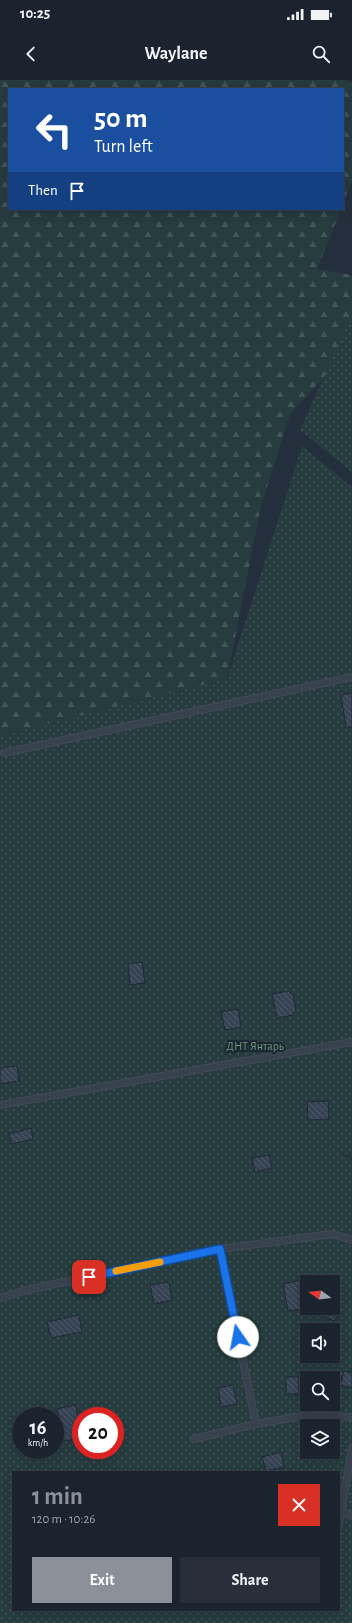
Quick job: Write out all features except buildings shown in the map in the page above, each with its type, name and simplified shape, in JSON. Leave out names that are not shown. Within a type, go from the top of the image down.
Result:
[{"type":"lane","points":[[4,753],[352,676]]},
{"type":"lane","points":[[0,1105],[352,1042]]},
{"type":"lane","points":[[0,1298],[30,1289],[220,1249],[332,1234],[352,1240]]},
{"type":"lane","points":[[220,1249],[256,1424]]},
{"type":"lane","points":[[194,1439],[256,1424],[308,1415],[352,1417]]},
{"type":"lane","points":[[340,1520],[352,1448]]},
{"type":"lane","points":[[342,1512],[352,1516]]},
{"type":"green space","points":[[0,80],[346,80],[352,84],[352,181],[344,201],[344,88],[8,88],[8,210],[341,210],[317,269],[352,275],[352,348],[290,414],[260,510],[227,679],[0,736]]},
{"type":"green space","points":[[352,315],[352,472],[300,430]]},
{"type":"green space","name":"ДНТ Янтарь","points":[[302,446],[352,487],[352,1158],[321,1140],[352,1160],[352,1623],[0,1623],[0,736],[227,679]]},
{"type":"slow traffic","points":[[116,1271],[160,1262]]},
{"type":"route","points":[[89,1277],[220,1249],[238,1337]]}]
